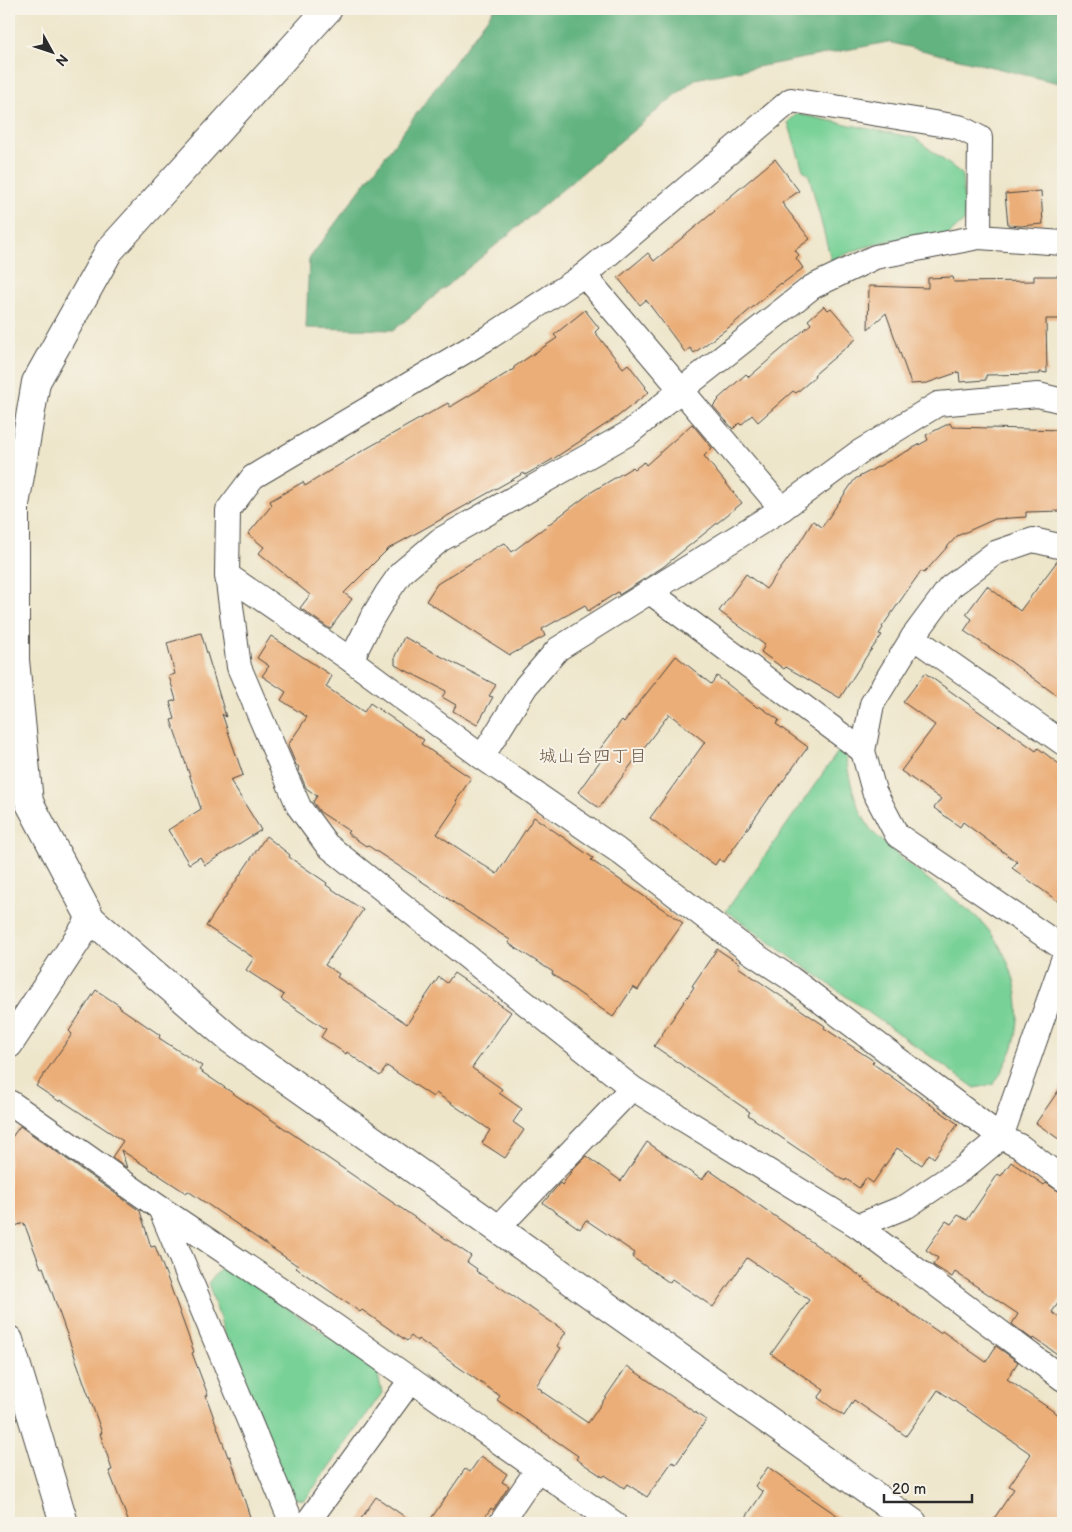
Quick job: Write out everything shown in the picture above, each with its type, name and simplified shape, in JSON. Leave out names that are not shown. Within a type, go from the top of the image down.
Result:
[{"type":"street","points":[[328,9],[109,251],[36,382],[15,505],[15,660],[29,802],[91,919],[230,1039],[913,1523]]},
{"type":"street","points":[[979,237],[980,138],[958,126],[791,100],[584,275],[491,336],[253,477],[228,510],[227,574],[239,667],[299,807],[328,845],[632,1088],[858,1226],[1063,1378]]},
{"type":"street","points":[[351,660],[372,618],[392,586],[402,573],[440,540],[629,433],[812,287],[874,257],[979,237],[1063,244]]},
{"type":"street","points":[[584,275],[782,509]]},
{"type":"street","points":[[482,757],[526,686],[558,649],[782,509],[858,454],[938,404],[1038,395],[1063,401]]},
{"type":"street","points":[[1063,546],[1033,540],[995,553],[950,587],[913,637],[872,704],[863,751],[874,791],[897,835],[1063,948]]},
{"type":"street","points":[[227,574],[351,660],[482,757],[617,850],[749,951],[790,978],[1001,1137],[1021,1147],[1063,1179]]},
{"type":"street","points":[[650,592],[863,751]]},
{"type":"street","points":[[913,637],[1063,743]]},
{"type":"street","points":[[9,1044],[91,919]]},
{"type":"street","points":[[858,1226],[907,1206],[965,1167],[1001,1137],[1063,960]]},
{"type":"street","points":[[498,1228],[632,1088]]},
{"type":"street","points":[[11,1103],[160,1208],[335,1326],[614,1523]]},
{"type":"street","points":[[160,1208],[292,1523]]},
{"type":"street","points":[[9,1340],[64,1523]]},
{"type":"street","points":[[307,1523],[411,1380]]},
{"type":"street","points":[[501,1523],[537,1470]]},
{"type":"green space","points":[[494,9],[1063,9],[1063,84],[888,42],[695,79],[394,330],[306,328],[309,259]]},
{"type":"green space","points":[[797,114],[915,138],[962,174],[965,220],[947,236],[888,241],[859,249],[831,260],[809,175],[803,170],[788,122]]},
{"type":"green space","points":[[840,749],[845,752],[857,803],[872,831],[908,864],[972,913],[997,941],[1006,958],[1017,994],[1017,1032],[1012,1050],[994,1084],[975,1088],[726,911]]},
{"type":"green space","points":[[225,1264],[377,1370],[382,1393],[305,1500],[279,1496],[208,1283]]},
{"type":"building","points":[[775,159],[799,191],[782,203],[810,239],[795,250],[799,255],[796,258],[803,268],[781,283],[732,325],[694,353],[690,348],[685,352],[646,300],[640,305],[618,278],[648,253],[654,261]]},
{"type":"building","points":[[1041,191],[1043,224],[1008,225],[1005,194]]},
{"type":"building","points":[[1034,276],[1059,276],[1059,288],[1063,288],[1063,319],[1046,319],[1047,373],[986,375],[986,380],[960,382],[959,372],[927,383],[911,384],[886,313],[868,329],[869,286],[928,288],[928,278],[953,277],[954,282],[1034,281]]},
{"type":"building","points":[[824,306],[828,310],[831,308],[857,338],[814,375],[815,377],[796,393],[793,391],[758,422],[752,415],[741,425],[739,423],[733,429],[713,406],[718,399],[746,374],[749,377],[811,324],[808,320]]},
{"type":"building","points":[[585,310],[599,328],[595,332],[623,368],[628,364],[649,392],[617,417],[553,459],[525,475],[524,473],[388,549],[344,593],[352,599],[330,629],[300,608],[310,595],[259,553],[264,547],[248,534],[272,505],[270,501],[303,482],[305,486],[362,451],[448,403],[450,407],[514,369],[514,367],[557,338],[554,335]]},
{"type":"building","points":[[950,423],[952,427],[1063,430],[1063,511],[1026,512],[1026,517],[995,519],[957,536],[924,573],[921,571],[882,627],[879,634],[882,635],[840,698],[786,667],[784,669],[761,652],[765,645],[719,611],[746,574],[766,589],[813,521],[822,527],[855,479],[928,440],[926,435]]},
{"type":"building","points":[[692,424],[712,448],[704,456],[742,503],[663,567],[619,595],[618,592],[588,611],[585,605],[542,629],[545,636],[510,655],[426,601],[437,584],[500,545],[505,543],[512,552],[593,491],[633,467],[635,469],[644,462],[646,465]]},
{"type":"building","points":[[1058,560],[1063,560],[1063,700],[964,631],[972,619],[966,614],[987,586],[1020,611]]},
{"type":"building","points":[[201,633],[226,717],[222,714],[243,775],[230,780],[261,830],[205,865],[200,857],[189,864],[168,830],[201,809],[171,720],[175,719],[170,702],[176,700],[169,676],[175,674],[167,643]]},
{"type":"building","points":[[271,636],[332,676],[326,687],[364,712],[370,703],[424,740],[421,744],[471,778],[456,801],[458,803],[437,834],[497,874],[534,817],[593,858],[591,860],[683,923],[638,990],[633,987],[613,1017],[552,974],[553,972],[508,943],[510,940],[366,846],[347,833],[349,831],[320,812],[313,802],[317,796],[306,788],[298,769],[299,767],[296,765],[288,745],[307,717],[281,700],[286,692],[262,676],[269,666],[257,658]]},
{"type":"building","points":[[404,637],[496,685],[489,696],[493,697],[477,725],[453,711],[456,705],[442,697],[446,691],[395,665],[395,656]]},
{"type":"building","points":[[676,656],[711,684],[717,676],[758,708],[759,706],[779,720],[776,724],[808,747],[771,795],[724,862],[719,859],[715,865],[650,818],[705,742],[669,714],[599,808],[578,792],[603,757],[597,753]]},
{"type":"building","points":[[925,673],[999,726],[1036,751],[1038,748],[1063,767],[1063,905],[1012,868],[1017,862],[963,822],[960,827],[934,808],[941,799],[901,771],[935,725],[903,702]]},
{"type":"building","points":[[266,836],[290,855],[289,857],[363,910],[325,965],[339,974],[337,977],[407,1024],[439,977],[447,983],[454,973],[511,1012],[472,1068],[502,1089],[499,1093],[522,1109],[513,1122],[524,1130],[505,1158],[482,1143],[490,1130],[436,1093],[433,1097],[387,1066],[380,1076],[347,1052],[346,1054],[321,1037],[326,1029],[281,999],[284,995],[246,970],[254,958],[206,926]]},
{"type":"building","points":[[717,949],[740,964],[738,967],[825,1026],[824,1028],[874,1061],[872,1063],[958,1124],[934,1158],[929,1154],[922,1165],[897,1148],[873,1183],[866,1178],[859,1188],[846,1179],[845,1181],[748,1115],[750,1112],[654,1046]]},
{"type":"building","points":[[96,990],[160,1035],[159,1038],[202,1066],[199,1070],[471,1256],[467,1262],[477,1269],[476,1271],[566,1332],[557,1346],[561,1348],[536,1386],[541,1391],[588,1423],[627,1366],[706,1420],[676,1464],[672,1462],[647,1497],[627,1484],[624,1488],[605,1475],[603,1477],[576,1459],[578,1456],[497,1400],[500,1396],[418,1339],[417,1341],[411,1336],[407,1341],[362,1310],[360,1312],[296,1268],[298,1266],[188,1191],[186,1193],[121,1150],[127,1168],[112,1157],[123,1141],[61,1100],[60,1102],[36,1086],[72,1034],[69,1031]]},
{"type":"building","points":[[1063,1084],[1063,1142],[1036,1123]]},
{"type":"building","points":[[20,1126],[140,1211],[151,1247],[155,1246],[170,1285],[208,1395],[206,1396],[228,1457],[230,1456],[252,1523],[129,1523],[109,1471],[112,1470],[100,1433],[102,1433],[43,1267],[41,1268],[24,1223],[15,1226],[9,1211],[9,1141]]},
{"type":"building","points":[[647,1142],[702,1180],[709,1170],[940,1333],[942,1331],[986,1362],[996,1346],[1018,1362],[1007,1379],[1063,1418],[1063,1523],[991,1523],[1014,1489],[1009,1486],[1031,1454],[938,1390],[906,1436],[854,1400],[844,1416],[818,1398],[824,1390],[771,1354],[809,1300],[747,1258],[713,1307],[672,1279],[670,1283],[632,1257],[635,1253],[586,1220],[580,1229],[543,1203],[560,1183],[562,1185],[573,1169],[586,1156],[621,1181]]},
{"type":"building","points":[[1011,1162],[1044,1185],[1046,1183],[1063,1194],[1063,1296],[1052,1312],[1063,1320],[1063,1358],[1034,1338],[1033,1340],[1012,1324],[1018,1314],[955,1272],[952,1277],[933,1265],[938,1258],[926,1250],[946,1221],[951,1224],[958,1215],[967,1220],[998,1174],[1001,1176]]},
{"type":"building","points":[[481,1456],[507,1474],[502,1482],[509,1486],[493,1510],[491,1508],[481,1523],[428,1523],[465,1469],[470,1472]]},
{"type":"building","points":[[768,1467],[848,1523],[742,1523],[763,1492],[755,1486]]},
{"type":"building","points":[[376,1497],[414,1523],[358,1523]]},
{"type":"district","name":"城山台四丁目","points":[[593,756]]}]
